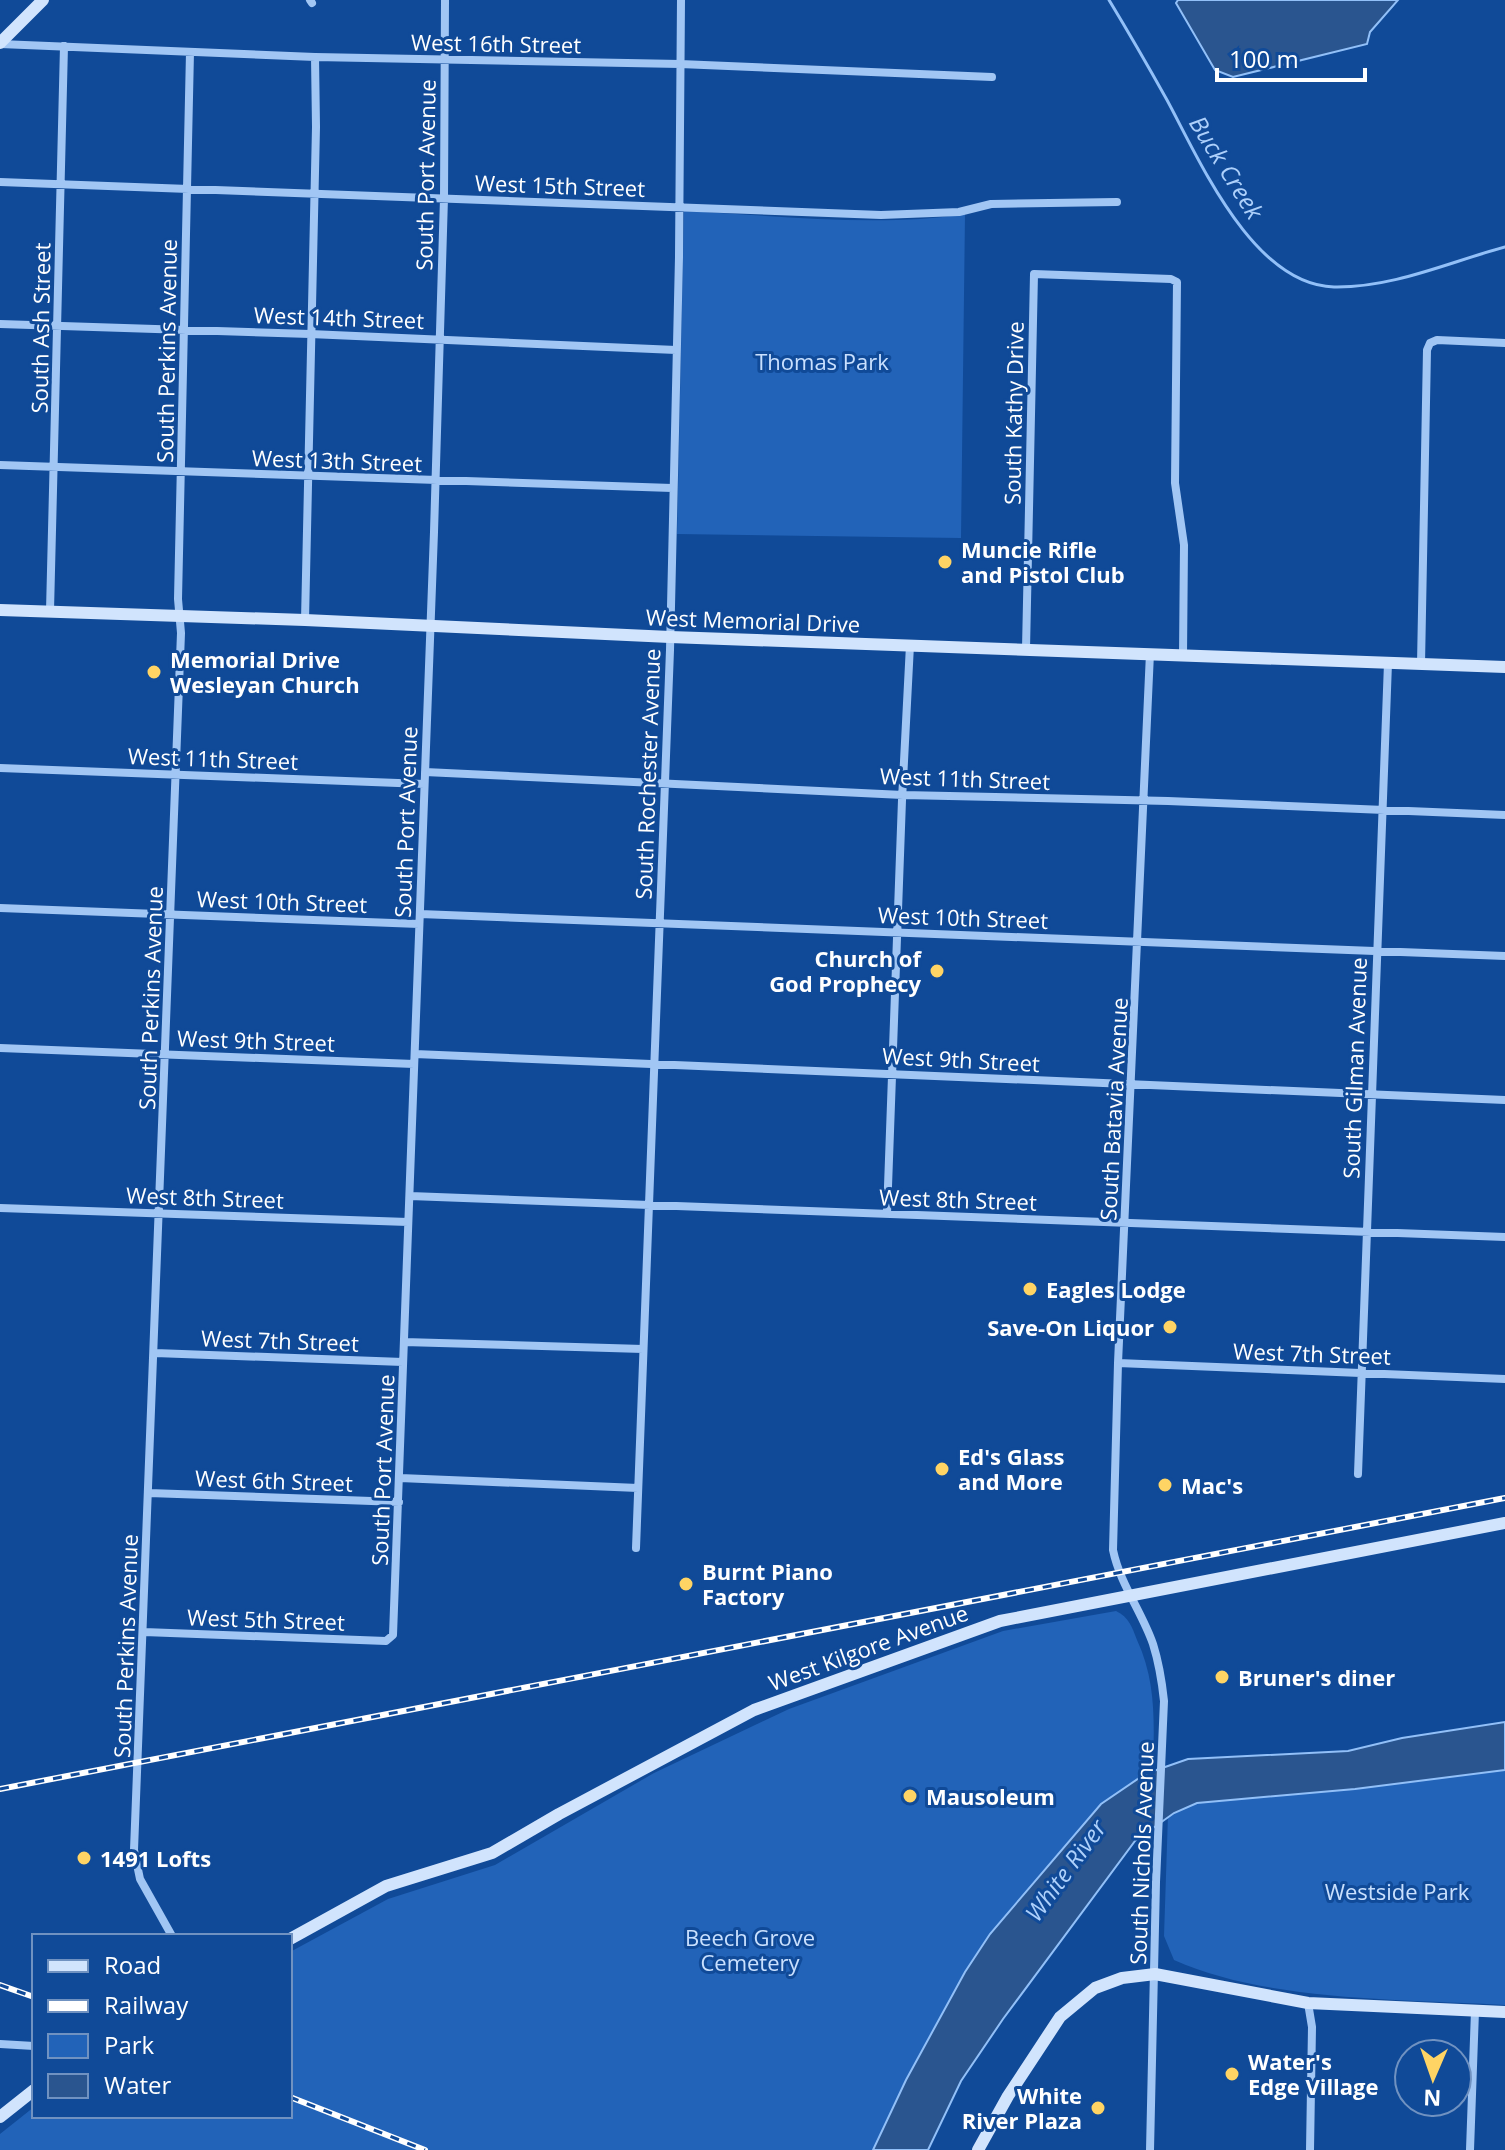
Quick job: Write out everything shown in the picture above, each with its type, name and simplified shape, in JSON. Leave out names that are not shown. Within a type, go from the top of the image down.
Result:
[{"type":"main road","points":[[0,43],[43,0]]},
{"type":"main road","name":"West Memorial Drive","points":[[0,610],[1505,667]]},
{"type":"main road","name":"West Kilgore Avenue","points":[[292,1938],[379,1889],[492,1853],[569,1808],[754,1710],[1000,1621],[1505,1523]]},
{"type":"main road","points":[[978,2150],[1008,2096],[1066,2010],[1107,1982],[1122,1978],[1155,1974],[1308,2003],[1505,2012]]},
{"type":"main road","points":[[0,2117],[32,2092]]},
{"type":"street","name":"South Port Avenue","points":[[386,1641],[393,1635],[400,1478],[440,339],[445,0]]},
{"type":"street","name":"South Rochester Avenue","points":[[636,1548],[670,637],[681,0]]},
{"type":"street","name":"West 16th Street","points":[[0,43],[315,57],[680,64],[992,77]]},
{"type":"street","name":"South Ash Street","points":[[50,611],[64,46]]},
{"type":"street","name":"South Perkins Avenue","points":[[171,1934],[140,1879],[135,1858],[176,774],[190,52]]},
{"type":"street","points":[[305,620],[315,57]]},
{"type":"street","name":"West 15th Street","points":[[0,182],[881,215],[959,212],[991,204],[1117,202]]},
{"type":"street","name":"South Kathy Drive","points":[[1026,649],[1034,274],[1171,279],[1177,282],[1175,483],[1184,536],[1183,655]]},
{"type":"street","name":"West 14th Street","points":[[0,324],[676,350]]},
{"type":"street","points":[[1421,664],[1427,350],[1430,343],[1437,340],[1505,343]]},
{"type":"street","name":"West 13th Street","points":[[0,465],[672,488]]},
{"type":"street","points":[[887,1214],[910,645]]},
{"type":"street","name":"South Batavia Avenue","points":[[1117,1567],[1113,1550],[1118,1363],[1150,653]]},
{"type":"street","name":"South Gilman Avenue","points":[[1358,1474],[1388,663]]},
{"type":"street","name":"West 11th Street","points":[[0,768],[424,784]]},
{"type":"street","name":"West 11th Street","points":[[425,772],[903,795],[1505,815]]},
{"type":"street","name":"West 10th Street","points":[[0,908],[419,924]]},
{"type":"street","name":"West 10th Street","points":[[420,914],[1505,956]]},
{"type":"street","name":"West 9th Street","points":[[0,1048],[654,1064],[1505,1100]]},
{"type":"street","name":"West 8th Street","points":[[410,1196],[1505,1237]]},
{"type":"street","name":"West 8th Street","points":[[0,1208],[408,1222]]},
{"type":"street","points":[[404,1342],[643,1349]]},
{"type":"street","name":"West 7th Street","points":[[155,1353],[403,1362]]},
{"type":"street","name":"West 7th Street","points":[[1118,1363],[1505,1379]]},
{"type":"street","points":[[400,1478],[638,1488]]},
{"type":"street","name":"West 6th Street","points":[[149,1493],[399,1502]]},
{"type":"street","name":"South Nichols Avenue","points":[[1117,1567],[1153,1643],[1161,1674],[1164,1719],[1156,1882],[1150,2150]]},
{"type":"street","name":"West 5th Street","points":[[144,1632],[386,1641]]},
{"type":"street","points":[[1308,2003],[1312,2027],[1310,2150]]},
{"type":"street","points":[[1470,2150],[1475,2011]]},
{"type":"street","points":[[0,2044],[32,2046]]},
{"type":"green space","name":"Thomas Park","points":[[684,211],[861,220],[965,214],[961,538],[677,534]]},
{"type":"green space","name":"Beech Grove Cemetery","points":[[1116,1611],[1124,1616],[1132,1627],[1143,1656],[1151,1688],[1153,1771],[1145,1774],[873,2150],[0,2150],[0,2134],[32,2109],[32,2118],[292,2118],[292,1951],[388,1899],[495,1865],[654,1773],[789,1709],[1003,1631]]},
{"type":"green space","name":"Westside Park","points":[[1505,1770],[1505,2005],[1293,1991],[1211,1974],[1174,1960],[1164,1936],[1168,1815],[1197,1803],[1355,1789]]},
{"type":"water","points":[[1178,0],[1398,0],[1370,32],[1367,44],[1233,77],[1215,70],[1176,3]]},
{"type":"water","name":"White River","points":[[1505,1722],[1505,1770],[1355,1789],[1197,1803],[1174,1813],[1135,1841],[1003,2019],[961,2081],[928,2150],[873,2150],[906,2080],[965,1972],[990,1934],[1101,1804],[1145,1774],[1188,1759],[1348,1751],[1402,1738]]},
{"type":"waterway","name":"Buck Creek","points":[[1109,0],[1232,216],[1278,266],[1305,281],[1334,287],[1356,286],[1399,279],[1505,247]]},
{"type":"railway","points":[[0,1789],[1505,1498]]},
{"type":"railway","points":[[0,1985],[32,1996]]},
{"type":"railway","points":[[292,2098],[425,2150]]},
{"type":"place","name":"Muncie Rifle and Pistol Club","points":[[945,562]]},
{"type":"place","name":"Memorial Drive Wesleyan Church","points":[[154,672]]},
{"type":"place","name":"Church of God Prophecy","points":[[937,971]]},
{"type":"place","name":"Eagles Lodge","points":[[1030,1289]]},
{"type":"place","name":"Save-On Liquor","points":[[1170,1327]]},
{"type":"place","name":"Ed's Glass and More","points":[[942,1469]]},
{"type":"place","name":"Mac's","points":[[1165,1485]]},
{"type":"place","name":"Burnt Piano Factory","points":[[686,1584]]},
{"type":"place","name":"Bruner's diner","points":[[1222,1677]]},
{"type":"place","name":"Mausoleum","points":[[910,1796]]},
{"type":"place","name":"1491 Lofts","points":[[84,1858]]},
{"type":"place","name":"Water's Edge Village","points":[[1232,2074]]},
{"type":"place","name":"White River Plaza","points":[[1098,2108]]}]
